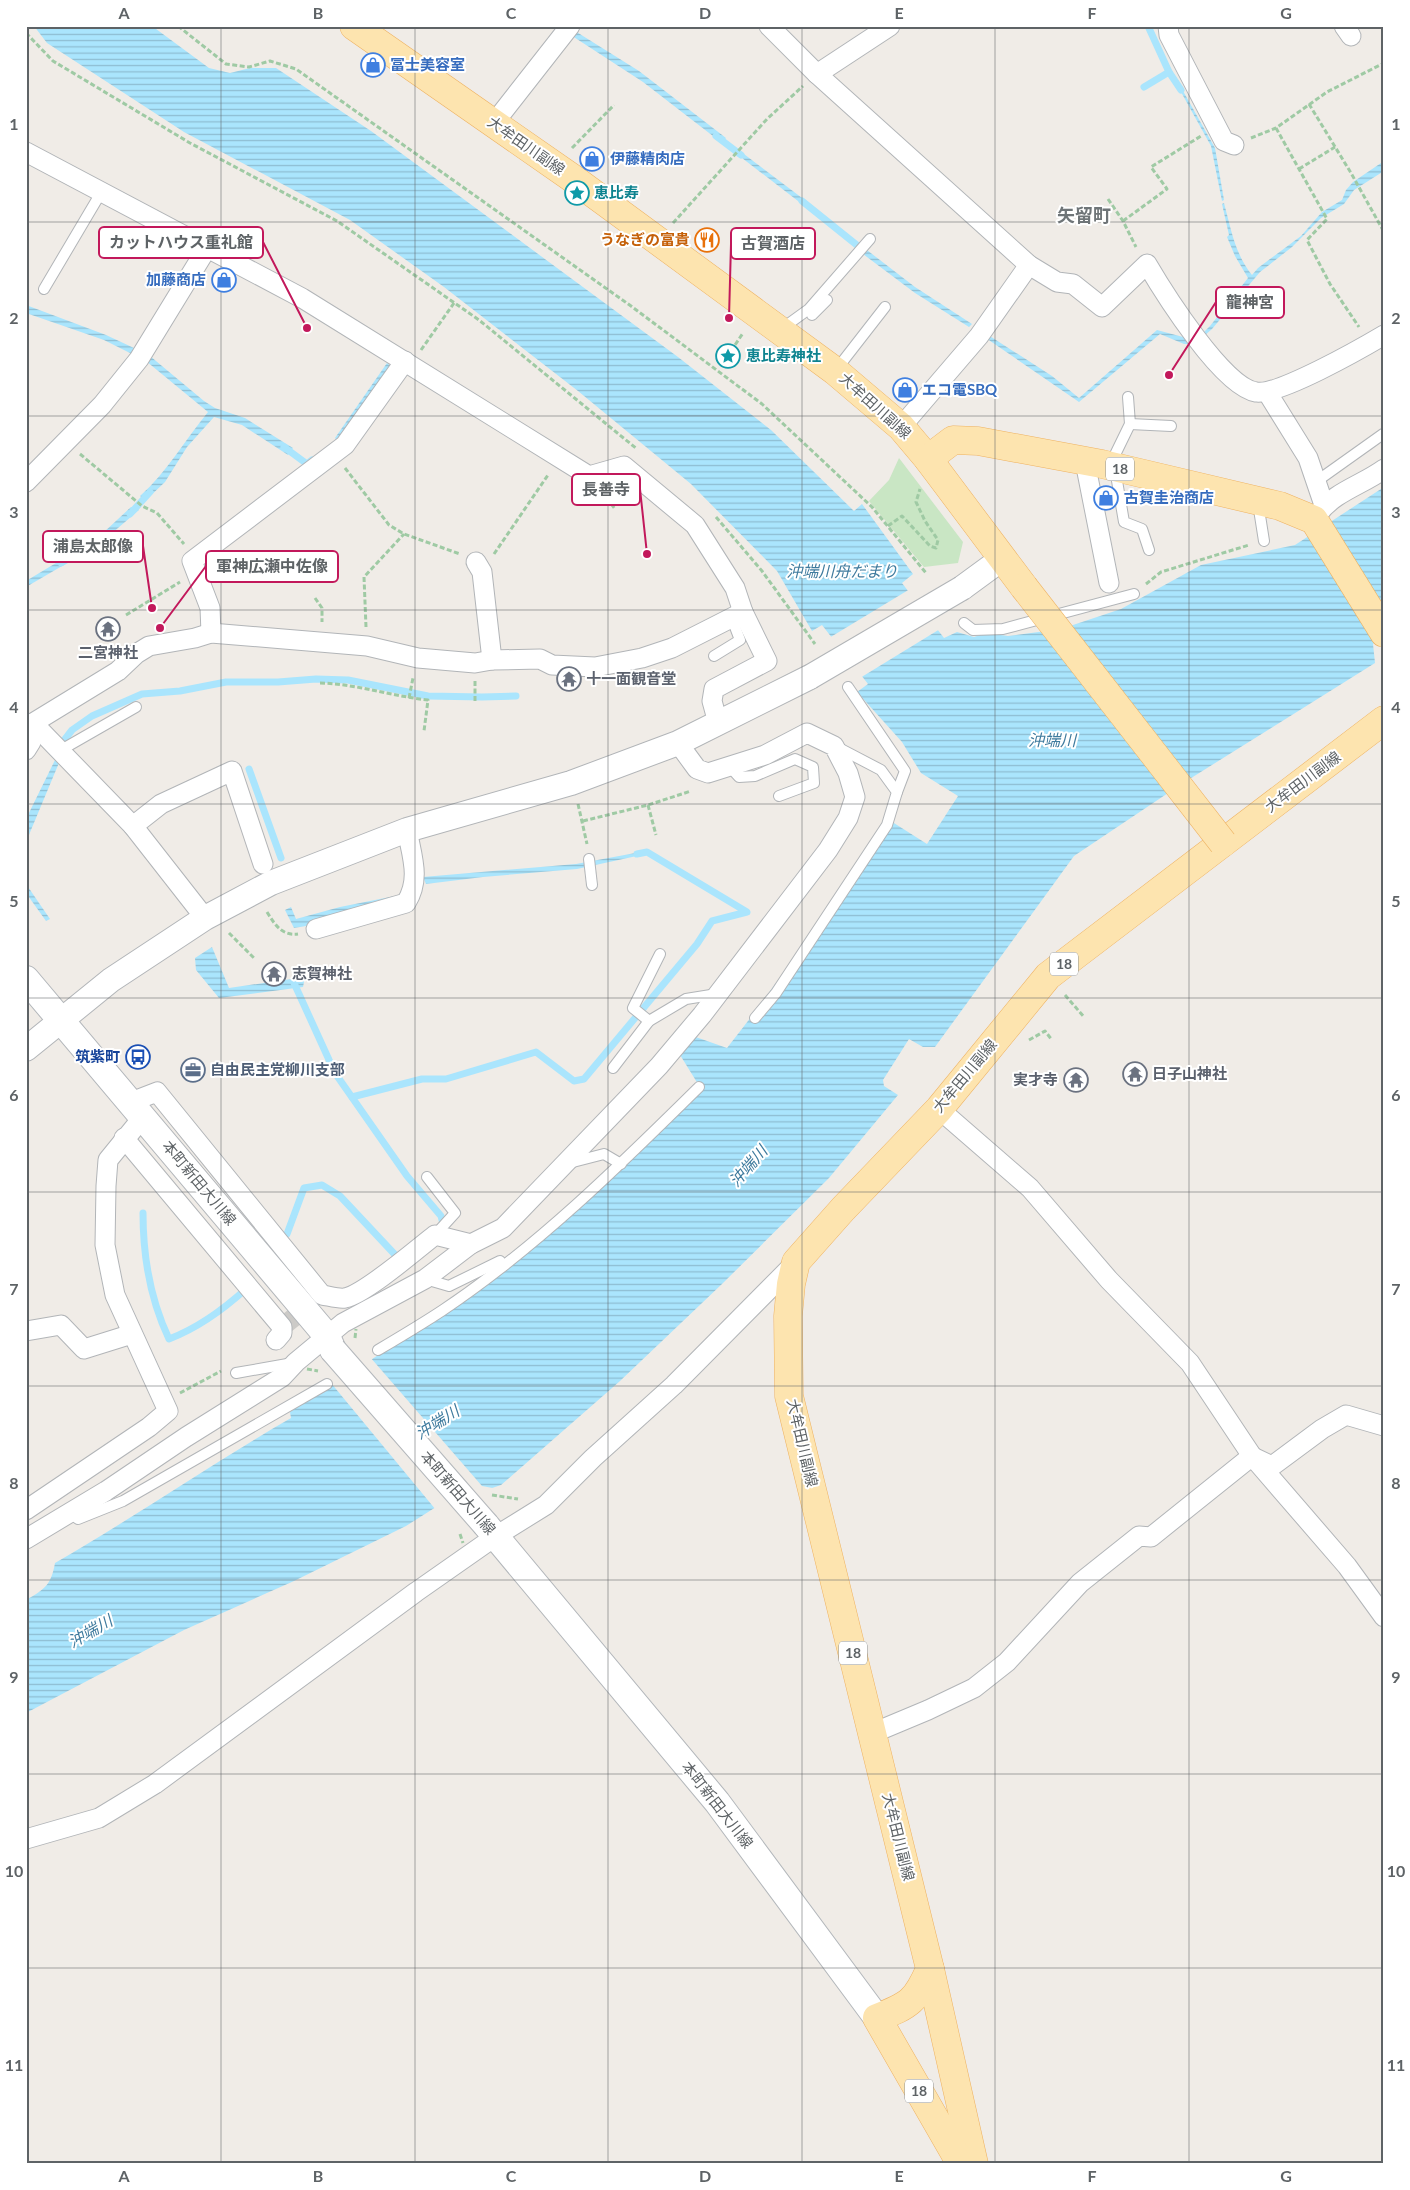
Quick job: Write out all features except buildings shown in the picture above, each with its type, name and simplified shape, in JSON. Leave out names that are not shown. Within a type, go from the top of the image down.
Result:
[{"type":"main road","name":"大牟田川副線","points":[[354,26],[658,240],[782,333],[835,370],[901,427],[927,471],[1003,558],[1223,843]]},
{"type":"main road","name":"18","points":[[927,471],[953,440],[978,441],[1103,465],[1258,502],[1319,512]]},
{"type":"main road","points":[[1319,512],[1384,633]]},
{"type":"main road","name":"大牟田川副線","points":[[974,2164],[930,1969],[789,1396],[788,1316],[790,1284],[796,1262],[843,1209],[939,1109],[1048,976],[1384,720]]},
{"type":"main road","name":"本町新田大川線","points":[[26,979],[330,1343],[491,1530],[717,1802],[877,2018]]},
{"type":"main road","points":[[877,2018],[903,2007],[920,1992],[930,1969]]},
{"type":"main road","name":"18","points":[[877,2018],[961,2164]]},
{"type":"street","points":[[769,26],[817,74],[1030,265],[1057,282],[1073,284],[1102,307],[1147,264],[1166,296],[1197,337],[1235,381],[1256,392],[1268,392],[1302,379],[1377,339]]},
{"type":"street","points":[[817,74],[890,26]]},
{"type":"street","points":[[1168,26],[1169,35],[1224,141],[1234,145]]},
{"type":"street","points":[[494,124],[569,29]]},
{"type":"street","points":[[26,152],[302,298],[589,476],[624,466],[695,524],[735,588],[738,615],[767,661],[714,689],[712,701],[718,723]]},
{"type":"street","points":[[26,482],[102,405],[142,355],[207,248]]},
{"type":"street","points":[[901,427],[982,332],[1030,265]]},
{"type":"street","points":[[211,633],[210,608],[194,567],[332,453],[345,445],[408,363]]},
{"type":"street","points":[[1268,392],[1308,458],[1317,481],[1319,512]]},
{"type":"street","points":[[1103,465],[1111,591]]},
{"type":"street","points":[[1319,512],[1344,491],[1369,480],[1384,469]]},
{"type":"street","points":[[26,1049],[111,980],[205,918],[271,883],[407,830],[571,783],[678,743],[810,677],[962,588],[1003,558]]},
{"type":"street","points":[[479,567],[492,660]]},
{"type":"street","points":[[33,723],[118,671],[136,654],[149,646],[195,638],[211,633],[367,646],[418,658],[475,663],[492,660],[540,659],[552,665],[595,667],[642,658],[672,648],[738,615]]},
{"type":"street","points":[[33,723],[133,826],[205,918]]},
{"type":"street","points":[[26,750],[31,742],[33,723]]},
{"type":"street","points":[[26,1539],[106,1491],[186,1437],[282,1377],[296,1362],[330,1343],[343,1323],[425,1279],[471,1244],[503,1228],[659,1066],[718,994],[828,850],[848,818],[855,797],[848,773],[834,746],[807,733],[765,755],[708,773],[697,769],[678,743]]},
{"type":"street","points":[[133,826],[161,804],[232,771],[263,864]]},
{"type":"street","points":[[316,929],[406,903],[413,892],[416,877],[407,830]]},
{"type":"street","points":[[26,1510],[149,1427],[168,1411],[116,1295],[106,1244],[108,1160],[124,1138],[137,1110],[157,1092],[322,1295],[345,1298],[388,1272],[435,1235],[471,1244]]},
{"type":"street","points":[[939,1109],[1030,1188],[1109,1280],[1190,1362],[1252,1456],[1346,1566],[1384,1618]]},
{"type":"street","points":[[124,1138],[282,1327],[282,1333],[276,1340]]},
{"type":"street","points":[[26,1840],[99,1818],[155,1784],[416,1592],[491,1530],[546,1505],[593,1458],[674,1385],[796,1262]]},
{"type":"street","points":[[26,1331],[61,1326],[84,1350],[132,1334]]},
{"type":"street","points":[[1252,1456],[1272,1466],[1322,1429],[1346,1415],[1384,1426]]},
{"type":"street","points":[[106,1491],[149,1427]]},
{"type":"street","points":[[873,1733],[974,1688],[1007,1662],[1080,1584],[1139,1536],[1151,1537],[1252,1456]]},
{"type":"lane","points":[[44,289],[102,191]]},
{"type":"lane","points":[[782,333],[809,309],[870,239]]},
{"type":"lane","points":[[782,333],[815,313],[827,300]]},
{"type":"lane","points":[[835,370],[885,307]]},
{"type":"lane","points":[[1128,398],[1130,424],[1103,465],[1124,522],[1142,529],[1149,550]]},
{"type":"lane","points":[[1130,424],[1171,426]]},
{"type":"lane","points":[[1317,481],[1383,434]]},
{"type":"lane","points":[[1258,502],[1264,541]]},
{"type":"lane","points":[[964,623],[973,630],[1003,629],[1111,591],[1134,594]]},
{"type":"lane","points":[[714,656],[740,640],[738,615]]},
{"type":"lane","points":[[755,1018],[776,993],[887,825],[905,771],[848,687]]},
{"type":"lane","points":[[59,748],[136,707]]},
{"type":"lane","points":[[834,746],[881,770],[897,792]]},
{"type":"lane","points":[[730,766],[739,777],[755,776],[795,759],[813,767],[814,782],[779,796]]},
{"type":"lane","points":[[589,859],[592,885]]},
{"type":"lane","points":[[648,1021],[633,1008],[660,954]]},
{"type":"lane","points":[[613,1068],[648,1021],[686,999],[718,994]]},
{"type":"lane","points":[[378,1350],[443,1310],[522,1250],[621,1164],[699,1087]]},
{"type":"lane","points":[[564,1165],[604,1154],[621,1164]]},
{"type":"lane","points":[[427,1177],[455,1213],[435,1235]]},
{"type":"lane","points":[[425,1279],[449,1286],[522,1250]]},
{"type":"lane","points":[[236,1373],[296,1362]]},
{"type":"lane","points":[[70,1513],[78,1519],[123,1501],[327,1384]]},
{"type":"path","points":[[178,26],[226,64],[249,67],[270,61],[296,69],[631,306],[762,404],[872,507],[926,573]]},
{"type":"path","points":[[26,33],[53,61],[190,143],[337,221],[478,320],[641,451]]},
{"type":"path","points":[[1234,145],[1276,128],[1327,92],[1384,63]]},
{"type":"path","points":[[658,240],[766,119],[817,74]]},
{"type":"path","points":[[1309,104],[1384,232]]},
{"type":"path","points":[[554,166],[614,105]]},
{"type":"path","points":[[1276,128],[1327,219],[1307,240],[1330,284],[1377,339]]},
{"type":"path","points":[[1123,221],[1167,189],[1151,167],[1209,130]]},
{"type":"path","points":[[1299,169],[1335,147]]},
{"type":"path","points":[[1108,199],[1123,221],[1147,264]]},
{"type":"path","points":[[408,363],[454,303]]},
{"type":"path","points":[[66,442],[142,506],[157,513],[183,542],[194,567],[126,615]]},
{"type":"path","points":[[332,453],[389,525],[404,534],[457,553],[479,567],[560,458]]},
{"type":"path","points":[[888,526],[902,516],[930,546],[936,548],[938,540],[925,521],[916,502],[927,471]]},
{"type":"path","points":[[715,516],[762,571],[815,644]]},
{"type":"path","points":[[367,646],[364,577],[404,534]]},
{"type":"path","points":[[1134,594],[1161,572],[1264,541]]},
{"type":"path","points":[[320,684],[347,684],[390,695],[428,700],[424,731]]},
{"type":"path","points":[[409,698],[410,691]]},
{"type":"path","points":[[475,693],[476,702]]},
{"type":"path","points":[[583,822],[648,805],[691,791]]},
{"type":"path","points":[[578,801],[589,859]]},
{"type":"path","points":[[648,805],[656,834]]},
{"type":"path","points":[[267,912],[283,932],[295,934],[316,929]]},
{"type":"path","points":[[229,933],[254,958]]},
{"type":"green space","points":[[899,458],[963,542],[958,563],[924,567],[869,501],[889,480]]},
{"type":"water","name":"沖端川","points":[[34,26],[152,26],[209,68],[230,73],[250,68],[276,68],[371,131],[678,357],[771,430],[854,511],[862,504],[913,574],[902,583],[944,638],[957,632],[974,637],[986,633],[1008,636],[1061,629],[1121,609],[1201,565],[1295,545],[1384,487],[1384,636],[1373,644],[1375,663],[1180,785],[1074,856],[935,1047],[923,1047],[909,1039],[883,1080],[884,1086],[898,1095],[829,1178],[620,1381],[501,1485],[436,1507],[406,1526],[294,1581],[184,1630],[26,1713],[26,1600],[46,1586],[55,1563],[291,1418],[290,1412],[397,1343],[507,1266],[698,1084],[677,1050],[690,1035],[727,1048],[810,935],[886,818],[927,844],[958,796],[921,773],[902,742],[857,692],[868,684],[822,625],[812,631],[777,571],[691,484],[578,391],[444,287],[350,220],[184,132],[47,43]]},
{"type":"water","points":[[567,26],[639,71],[726,138],[722,143],[643,82],[563,30]]},
{"type":"water","points":[[1178,82],[1215,148],[1224,200],[1222,201],[1211,146],[1176,83]]},
{"type":"water","points":[[736,148],[810,204],[807,208],[733,151]]},
{"type":"water","points":[[1384,161],[1384,171],[1354,190],[1344,204],[1321,218],[1292,247],[1260,272],[1212,329],[1204,336],[1202,334],[1248,278],[1235,256],[1227,237],[1229,235],[1222,204],[1224,203],[1231,232],[1241,259],[1252,275],[1258,268],[1301,236],[1322,212],[1342,200],[1346,190],[1353,182]]},
{"type":"water","points":[[863,247],[915,287],[972,324],[969,327],[915,293],[859,251]]},
{"type":"water","points":[[26,305],[106,335],[134,348],[132,354],[104,340],[26,313]]},
{"type":"water","points":[[1157,330],[1183,337],[1194,344],[1184,344],[1160,334],[1079,402],[980,334],[982,331],[1052,376],[1079,398]]},
{"type":"water","points":[[150,356],[204,401],[215,408],[245,418],[293,448],[288,455],[242,425],[214,417],[187,447],[165,482],[146,500],[140,496],[167,466],[208,412],[146,361]]},
{"type":"water","points":[[387,363],[392,367],[339,443],[335,438]]},
{"type":"water","points":[[131,507],[139,510],[104,540],[91,548],[87,543],[103,533]]},
{"type":"water","points":[[66,557],[69,562],[26,587],[26,581]]},
{"type":"water","points":[[51,750],[61,758],[26,842],[26,819],[55,760],[49,754]]},
{"type":"water","points":[[646,851],[646,854],[577,869],[426,884],[423,877],[576,864]]},
{"type":"water","points":[[26,884],[50,919],[46,921],[26,893]]},
{"type":"water","points":[[395,896],[397,902],[294,928],[285,910],[291,907],[296,919],[340,907]]},
{"type":"water","points":[[212,947],[229,988],[305,977],[303,987],[219,998],[196,970],[195,958]]},
{"type":"pier","points":[[910,589],[940,629],[860,678],[829,638]]},
{"type":"pier","points":[[370,1357],[482,1486],[498,1489],[436,1510],[331,1383]]},
{"type":"waterway","points":[[1148,26],[1169,72],[1181,90]]},
{"type":"waterway","points":[[1144,87],[1169,72]]},
{"type":"waterway","points":[[716,136],[741,155]]},
{"type":"waterway","points":[[802,201],[863,250]]},
{"type":"waterway","points":[[284,447],[307,464],[312,460]]},
{"type":"waterway","points":[[130,514],[150,492]]},
{"type":"waterway","points":[[61,563],[97,542]]},
{"type":"waterway","points":[[59,747],[72,730],[92,716],[142,694],[180,691],[226,682],[278,682],[316,679],[348,680],[428,696],[516,696]]},
{"type":"waterway","points":[[249,769],[281,858]]},
{"type":"waterway","points":[[352,1097],[422,1079],[446,1079],[536,1052],[574,1081],[584,1079],[697,944],[712,921],[747,912],[647,852],[637,854]]},
{"type":"waterway","points":[[294,983],[335,1073],[407,1176],[441,1216],[444,1228]]},
{"type":"waterway","points":[[287,1234],[304,1188],[322,1185],[340,1196],[400,1260]]},
{"type":"waterway","points":[[143,1213],[144,1246],[152,1293],[169,1339],[210,1317],[247,1288]]},
{"type":"tunnel","points":[[282,1327],[314,1301]]},
{"type":"place","name":"冨士美容室","points":[[373,65]]},
{"type":"place","name":"伊藤精肉店","points":[[592,159]]},
{"type":"place","name":"恵比寿","points":[[577,193]]},
{"type":"place","name":"うなぎの富貴","points":[[707,240]]},
{"type":"place","name":"加藤商店","points":[[224,280]]},
{"type":"place","name":"古賀酒店","points":[[729,318]]},
{"type":"place","name":"カットハウス重礼館","points":[[307,328]]},
{"type":"place","name":"恵比寿神社","points":[[728,356]]},
{"type":"place","name":"龍神宮","points":[[1169,375]]},
{"type":"place","name":"エコ電SBQ","points":[[905,390]]},
{"type":"place","name":"古賀圭治商店","points":[[1106,498]]},
{"type":"place","name":"長善寺","points":[[647,554]]},
{"type":"place","name":"浦島太郎像","points":[[152,608]]},
{"type":"place","name":"軍神広瀬中佐像","points":[[160,628]]},
{"type":"place","name":"二宮神社","points":[[108,629]]},
{"type":"place","name":"十一面観音堂","points":[[569,679]]},
{"type":"place","name":"志賀神社","points":[[274,974]]},
{"type":"place","name":"筑紫町","points":[[138,1057]]},
{"type":"place","name":"自由民主党柳川支部","points":[[193,1070]]},
{"type":"place","name":"日子山神社","points":[[1135,1074]]},
{"type":"place","name":"実才寺","points":[[1076,1080]]},
{"type":"district","name":"矢留町","points":[[1084,216]]},
{"type":"water label","name":"沖端川舟だまり","points":[[842,571]]}]
